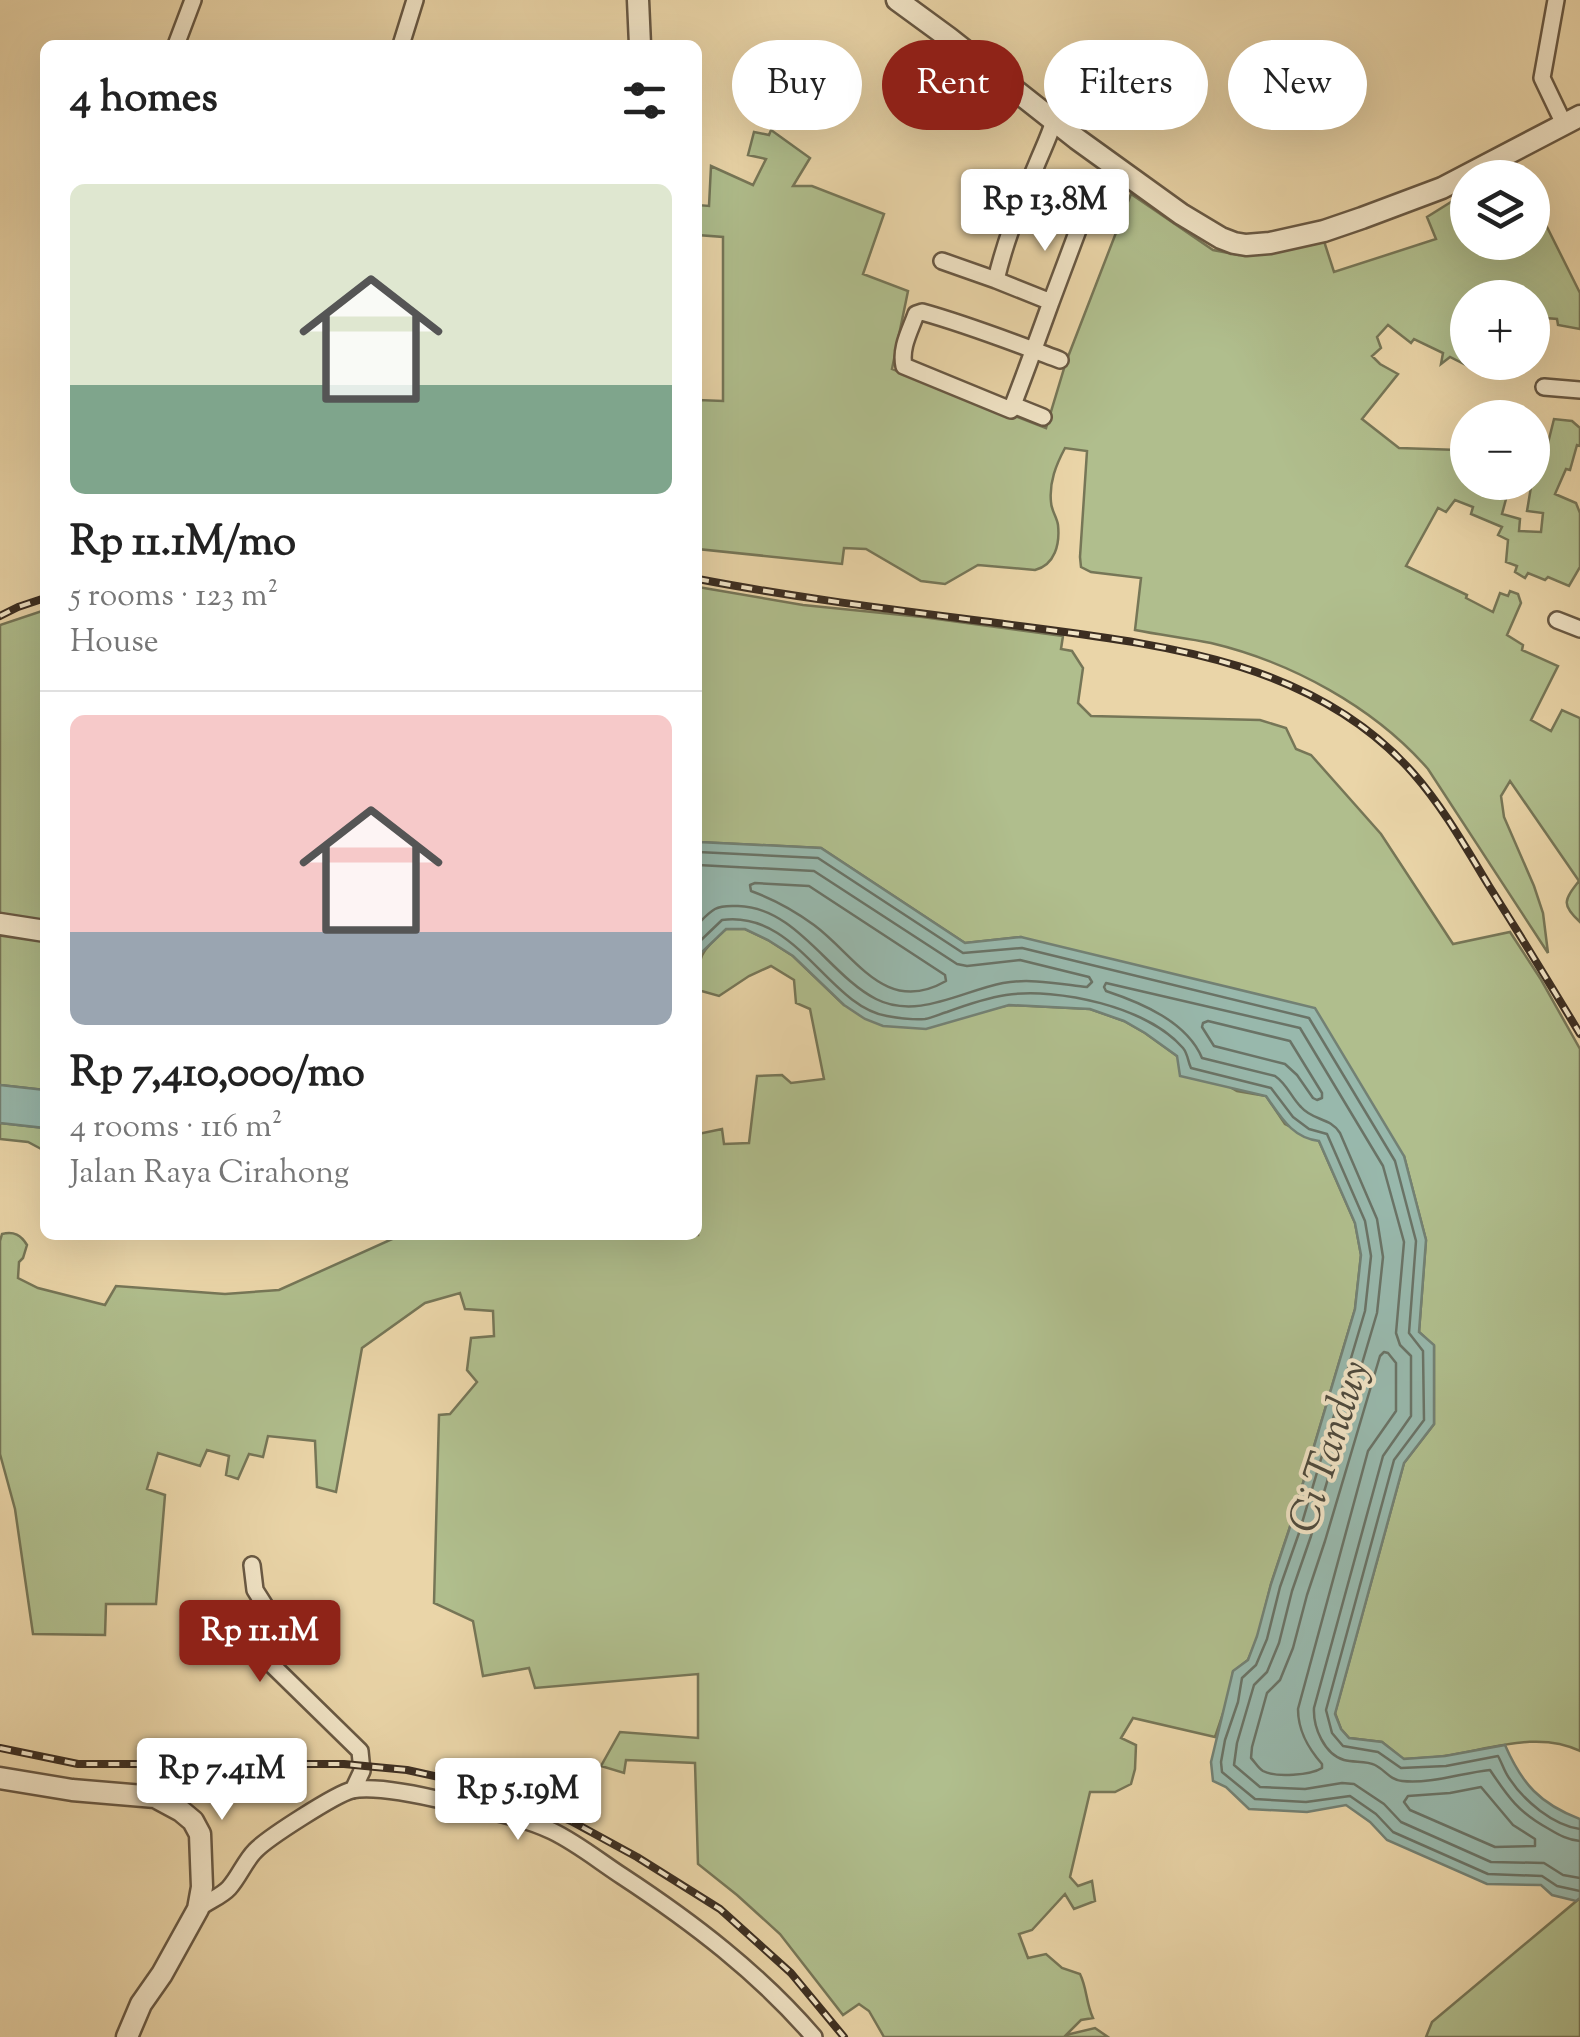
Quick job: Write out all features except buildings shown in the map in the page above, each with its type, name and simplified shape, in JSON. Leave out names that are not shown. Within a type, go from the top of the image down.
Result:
[{"type":"street","points":[[178,40],[194,0]]},
{"type":"street","points":[[403,40],[415,0]]},
{"type":"street","points":[[638,0],[640,40]]},
{"type":"street","points":[[1066,130],[1181,214],[1222,238],[1246,245],[1324,231],[1442,188],[1572,120],[1542,78],[1556,0]]},
{"type":"street","points":[[904,2],[1044,113]]},
{"type":"street","points":[[996,280],[1004,248],[1052,130]]},
{"type":"street","points":[[1060,360],[1034,350],[922,312],[916,314],[903,348],[904,366],[1011,410],[1034,350],[1084,214],[1082,206],[1070,198]]},
{"type":"street","points":[[942,261],[1051,302]]},
{"type":"street","points":[[1544,387],[1580,390]]},
{"type":"street","points":[[1013,405],[1042,417]]},
{"type":"street","points":[[1557,620],[1580,629]]},
{"type":"street","points":[[0,924],[40,930]]},
{"type":"street","points":[[252,1565],[255,1590],[267,1608],[256,1638],[269,1662],[360,1751],[362,1771],[353,1790]]},
{"type":"street","points":[[0,1778],[72,1790],[155,1797],[182,1812],[200,1834],[202,1886],[198,1909]]},
{"type":"street","points":[[127,2037],[141,2004],[198,1909],[228,1889],[255,1850],[294,1822],[353,1790],[426,1796],[521,1820],[566,1839],[709,1936],[814,2037]]},
{"type":"green space","points":[[771,130],[810,158],[793,186],[812,186],[884,214],[863,274],[908,291],[892,369],[1046,428],[1066,362],[1131,194],[1213,250],[1239,255],[1323,238],[1334,272],[1436,239],[1427,217],[1450,203],[1450,260],[1550,260],[1550,233],[1580,293],[1580,329],[1558,325],[1557,319],[1550,318],[1550,280],[1450,280],[1450,357],[1441,364],[1443,353],[1414,339],[1411,343],[1388,325],[1377,337],[1381,348],[1372,356],[1398,374],[1362,419],[1399,448],[1450,450],[1450,500],[1455,500],[1446,512],[1438,508],[1406,566],[1493,612],[1500,593],[1518,594],[1521,603],[1507,635],[1523,645],[1522,650],[1558,666],[1531,720],[1551,731],[1562,710],[1580,718],[1580,922],[1567,907],[1570,893],[1579,881],[1510,781],[1501,796],[1504,817],[1543,913],[1548,953],[1428,769],[1383,726],[1329,690],[1271,662],[1211,643],[1135,630],[1141,578],[1091,572],[1081,567],[1087,451],[1065,448],[1059,461],[1051,495],[1058,525],[1057,546],[1052,559],[1035,570],[978,565],[945,584],[921,581],[866,549],[844,548],[842,564],[702,549],[702,400],[723,401],[723,237],[702,235],[702,205],[709,206],[711,166],[753,185],[766,159],[748,155],[754,132],[769,135]]},
{"type":"green space","points":[[1554,419],[1572,421],[1580,428],[1580,446],[1577,445],[1570,470],[1566,469],[1555,494],[1576,503],[1580,513],[1580,567],[1569,586],[1548,577],[1545,580],[1528,573],[1525,578],[1515,572],[1517,566],[1506,562],[1508,540],[1498,535],[1502,527],[1471,514],[1473,507],[1455,500],[1506,500],[1502,514],[1520,519],[1519,531],[1541,532],[1543,513],[1527,511],[1529,500],[1550,500],[1550,435]]},
{"type":"green space","points":[[702,588],[803,605],[1063,636],[1061,649],[1072,651],[1083,668],[1078,703],[1091,716],[1260,720],[1286,728],[1296,749],[1311,755],[1381,834],[1453,944],[1510,932],[1580,1049],[1580,1751],[1564,1745],[1530,1742],[1403,1759],[1382,1742],[1349,1738],[1335,1713],[1404,1463],[1434,1424],[1434,1346],[1419,1332],[1426,1240],[1404,1156],[1021,937],[965,943],[821,848],[702,842]]},
{"type":"green space","points":[[40,612],[40,924],[0,917],[0,625]]},
{"type":"green space","points":[[0,929],[40,936],[40,1089],[0,1085]]},
{"type":"green space","points":[[726,929],[745,929],[793,956],[844,1005],[967,1015],[1009,1005],[1090,1009],[1124,1021],[1237,1091],[1266,1096],[1285,1124],[1319,1141],[1355,1223],[1361,1255],[1355,1309],[1258,1636],[1248,1660],[1233,1672],[1215,1737],[1133,1718],[1121,1738],[1136,1745],[1131,1784],[1115,1792],[1090,1792],[1070,1877],[1078,1886],[1092,1881],[1095,1901],[1074,1909],[1065,1894],[1032,1930],[1019,1934],[1028,1958],[1046,1954],[1062,1968],[1080,1974],[1093,2018],[1081,2020],[1066,2035],[1095,2028],[1108,2037],[884,2037],[869,2011],[859,2004],[843,2015],[780,1934],[698,1864],[695,1763],[626,1760],[624,1773],[601,1766],[620,1732],[698,1738],[698,1674],[535,1688],[529,1668],[483,1676],[473,1621],[434,1603],[439,1415],[450,1414],[477,1382],[467,1370],[471,1338],[494,1336],[493,1311],[465,1309],[460,1293],[425,1303],[362,1348],[336,1492],[317,1487],[315,1441],[268,1436],[263,1457],[249,1454],[238,1479],[226,1475],[229,1456],[207,1450],[200,1466],[158,1453],[147,1489],[165,1495],[156,1604],[106,1604],[105,1635],[33,1634],[15,1509],[0,1454],[2,1234],[17,1235],[27,1245],[19,1262],[18,1278],[38,1288],[105,1305],[116,1286],[225,1294],[279,1290],[390,1240],[702,1240],[702,1133],[722,1129],[724,1144],[749,1143],[757,1076],[782,1075],[791,1083],[824,1079],[810,1009],[796,1003],[794,980],[771,966],[719,996],[702,991],[702,955]]},
{"type":"green space","points":[[0,1123],[40,1127],[40,1148],[28,1142],[0,1139]]},
{"type":"green space","points":[[1580,1898],[1580,2037],[1426,2037],[1432,2022]]},
{"type":"water","name":"Ci Tanduy","points":[[702,842],[821,848],[965,943],[1021,937],[1315,1008],[1404,1156],[1426,1240],[1419,1332],[1434,1345],[1434,1424],[1404,1463],[1335,1714],[1349,1738],[1382,1742],[1404,1759],[1505,1745],[1534,1791],[1554,1807],[1580,1819],[1580,1898],[1576,1901],[1552,1895],[1541,1885],[1487,1884],[1387,1840],[1346,1805],[1307,1812],[1249,1809],[1226,1787],[1213,1781],[1211,1762],[1233,1671],[1248,1660],[1257,1636],[1355,1309],[1361,1255],[1355,1223],[1319,1141],[1294,1131],[1266,1096],[1180,1076],[1177,1056],[1124,1021],[1090,1009],[1009,1005],[926,1029],[883,1026],[844,1005],[793,956],[768,940],[745,929],[726,929],[702,952]]},
{"type":"water","points":[[0,1085],[40,1089],[40,1127],[0,1123]]},
{"type":"railway","points":[[702,580],[1165,648],[1274,679],[1324,702],[1371,733],[1424,786],[1454,828],[1580,1034]]},
{"type":"railway","points":[[0,616],[40,600]]},
{"type":"railway","points":[[0,1748],[78,1764],[344,1764],[407,1770],[493,1789],[571,1821],[720,1909],[791,1973],[844,2037]]}]
